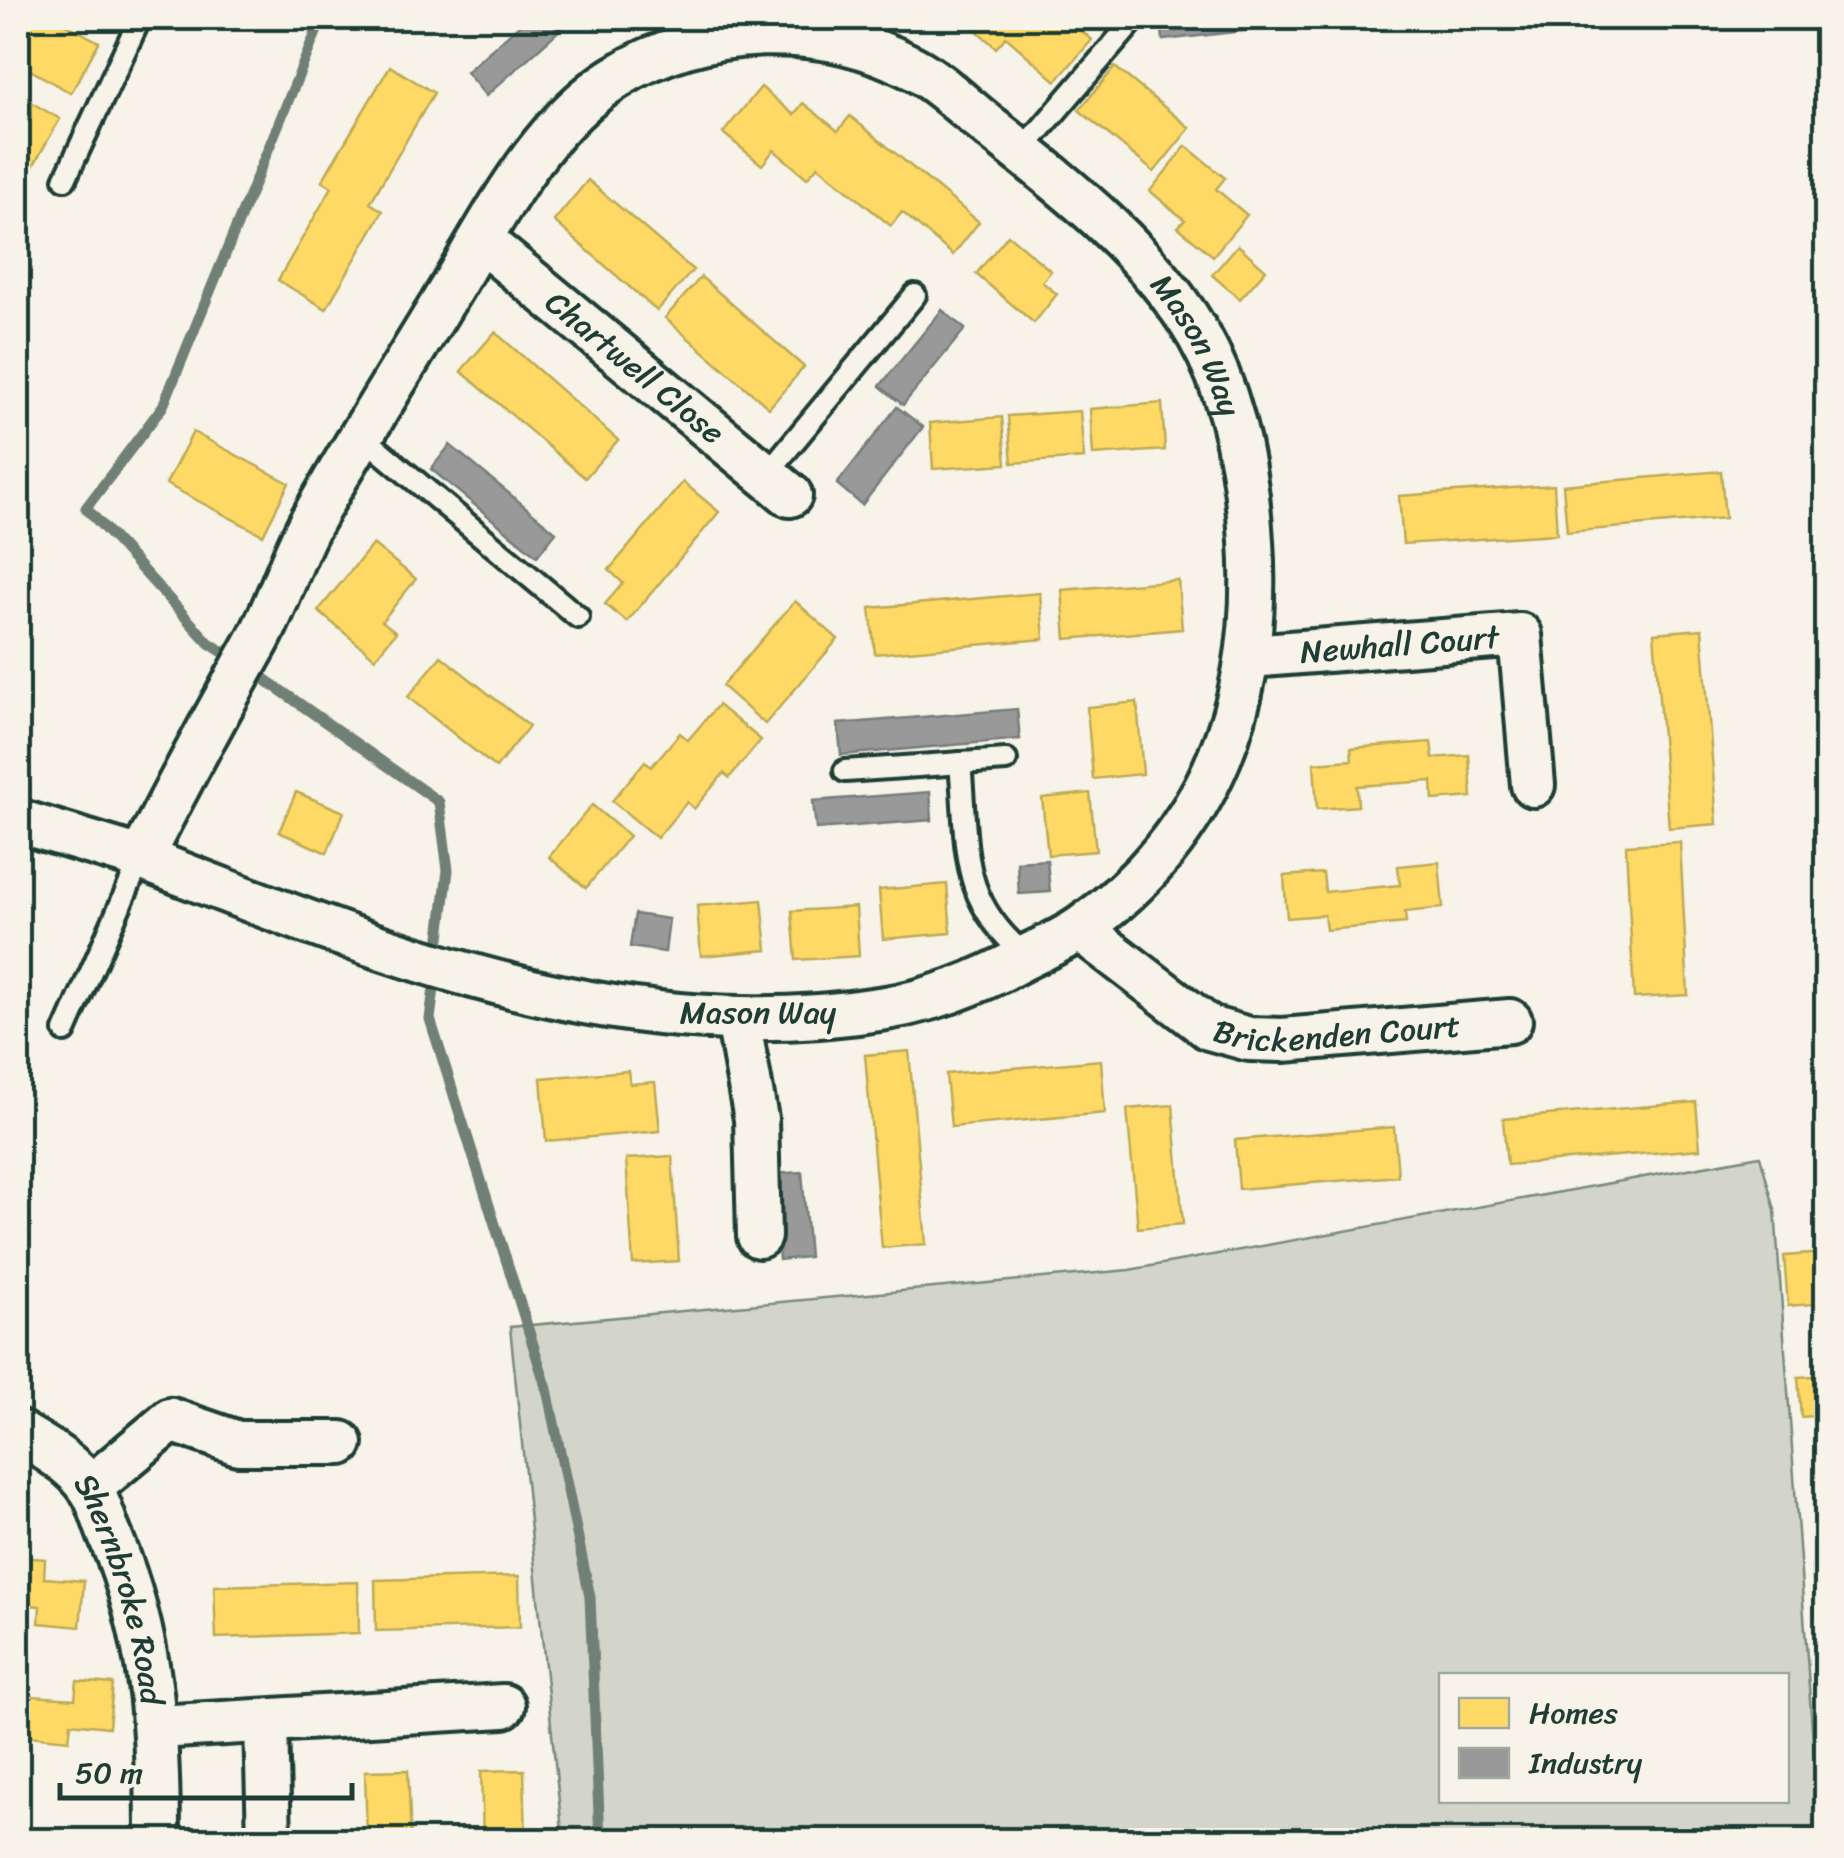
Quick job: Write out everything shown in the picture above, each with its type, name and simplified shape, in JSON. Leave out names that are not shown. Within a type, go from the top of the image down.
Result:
[{"type":"street","name":"Mason Way","points":[[18,821],[140,858],[342,936],[519,992],[738,1020],[893,1007],[978,983],[1080,929],[1149,869],[1183,829],[1212,777],[1250,656],[1254,596],[1246,484],[1218,376],[1165,285],[1021,152],[915,69],[827,36],[734,36],[672,50],[616,77],[574,109],[481,240],[307,529],[260,638],[228,687],[140,858]]},
{"type":"street","name":"Chartwell Close","points":[[481,240],[778,485]]},
{"type":"street","name":"Newhall Court","points":[[1250,656],[1520,636],[1534,785]]},
{"type":"street","name":"Brickenden Court","points":[[1080,929],[1209,1028],[1250,1039],[1284,1040],[1510,1021]]},
{"type":"street","points":[[738,1020],[756,1119],[760,1236]]},
{"type":"street","points":[[90,1488],[172,1420],[238,1443],[340,1444]]},
{"type":"street","name":"Shernbroke Road","points":[[18,1432],[48,1450],[90,1488],[126,1576],[150,1668],[158,1727],[158,1840]]},
{"type":"street","points":[[158,1727],[266,1724],[503,1706]]},
{"type":"street","points":[[266,1724],[269,1840]]},
{"type":"lane","points":[[65,179],[140,18]]},
{"type":"lane","points":[[1021,152],[1136,18]]},
{"type":"lane","points":[[778,485],[915,295]]},
{"type":"lane","points":[[362,436],[578,618]]},
{"type":"lane","points":[[845,771],[1006,760]]},
{"type":"lane","points":[[960,763],[972,879],[984,915],[1027,956]]},
{"type":"lane","points":[[65,1031],[140,858]]},
{"type":"shaded area","points":[[1760,1156],[1775,1210],[1820,1840],[563,1840],[510,1327],[1129,1270]]},
{"type":"building: Homes","points":[[18,18],[69,18],[65,24],[99,42],[71,93],[18,63],[28,34],[18,28]]},
{"type":"building: Homes","points":[[963,18],[1066,18],[1092,40],[1056,81],[1006,37],[996,48]]},
{"type":"building: Homes","points":[[390,66],[434,93],[370,203],[383,211],[326,309],[278,280],[332,187],[322,181]]},
{"type":"building: Homes","points":[[1115,67],[1190,128],[1154,172],[1079,110]]},
{"type":"building: Homes","points":[[761,87],[794,115],[803,103],[838,131],[850,116],[979,222],[953,255],[902,212],[891,226],[818,166],[807,178],[774,150],[762,165],[723,133]]},
{"type":"building: Homes","points":[[18,95],[60,119],[32,168],[18,159]]},
{"type":"building: Homes","points":[[1186,146],[1225,178],[1216,189],[1247,215],[1213,256],[1178,227],[1185,220],[1150,191]]},
{"type":"building: Homes","points":[[588,180],[693,270],[657,311],[554,221]]},
{"type":"building: Homes","points":[[1008,235],[1051,271],[1042,282],[1057,294],[1034,323],[976,274]]},
{"type":"building: Homes","points":[[1238,245],[1266,270],[1240,299],[1212,275]]},
{"type":"building: Homes","points":[[701,277],[804,367],[769,408],[665,318]]},
{"type":"building: Homes","points":[[495,332],[618,440],[585,478],[461,371]]},
{"type":"building: Homes","points":[[1162,403],[1165,450],[1093,455],[1090,409]]},
{"type":"building: Homes","points":[[1080,411],[1084,458],[1012,463],[1008,416]]},
{"type":"building: Homes","points":[[1002,417],[1006,464],[933,469],[930,423]]},
{"type":"building: Homes","points":[[193,432],[289,483],[263,535],[166,484]]},
{"type":"building: Homes","points":[[1721,471],[1725,518],[1567,532],[1563,485]]},
{"type":"building: Homes","points":[[683,482],[719,512],[627,622],[605,604],[623,583],[609,570]]},
{"type":"building: Homes","points":[[1554,485],[1557,534],[1403,544],[1399,496]]},
{"type":"building: Homes","points":[[373,544],[416,579],[382,621],[396,632],[375,658],[318,611]]},
{"type":"building: Homes","points":[[1178,580],[1182,629],[1066,639],[1062,590]]},
{"type":"building: Homes","points":[[1040,593],[1044,639],[875,654],[870,608]]},
{"type":"building: Homes","points":[[795,601],[838,639],[765,724],[722,686]]},
{"type":"building: Homes","points":[[1702,629],[1717,824],[1669,828],[1654,633]]},
{"type":"building: Homes","points":[[441,656],[529,726],[496,768],[408,697]]},
{"type":"building: Homes","points":[[1137,702],[1143,774],[1093,779],[1087,707]]},
{"type":"building: Homes","points":[[718,705],[761,740],[729,778],[724,773],[694,809],[687,802],[657,838],[612,801],[645,761],[651,767],[680,733],[688,740]]},
{"type":"building: Homes","points":[[1431,742],[1433,758],[1469,755],[1472,797],[1433,800],[1432,781],[1357,786],[1358,806],[1317,809],[1314,763],[1352,760],[1351,748]]},
{"type":"building: Homes","points":[[296,792],[344,812],[327,853],[279,832]]},
{"type":"building: Homes","points":[[1090,793],[1096,851],[1048,855],[1042,798]]},
{"type":"building: Homes","points":[[592,805],[629,836],[586,888],[549,857]]},
{"type":"building: Homes","points":[[1680,842],[1688,995],[1634,998],[1626,845]]},
{"type":"building: Homes","points":[[1439,862],[1443,908],[1405,912],[1406,923],[1326,930],[1324,915],[1287,918],[1284,876],[1323,873],[1325,892],[1400,885],[1398,866]]},
{"type":"building: Homes","points":[[947,884],[951,933],[883,939],[879,890]]},
{"type":"building: Homes","points":[[762,900],[767,950],[701,956],[697,906]]},
{"type":"building: Homes","points":[[856,907],[859,956],[796,960],[792,911]]},
{"type":"building: Homes","points":[[909,1051],[926,1244],[882,1248],[865,1055]]},
{"type":"building: Homes","points":[[1101,1060],[1105,1113],[951,1127],[946,1074]]},
{"type":"building: Homes","points":[[628,1071],[630,1084],[655,1082],[660,1131],[546,1141],[541,1078]]},
{"type":"building: Homes","points":[[1696,1102],[1700,1149],[1507,1165],[1503,1119]]},
{"type":"building: Homes","points":[[1173,1105],[1183,1224],[1138,1228],[1127,1109]]},
{"type":"building: Homes","points":[[1394,1127],[1398,1176],[1239,1189],[1235,1140]]},
{"type":"building: Homes","points":[[672,1156],[679,1261],[633,1264],[626,1159]]},
{"type":"building: Homes","points":[[1826,1239],[1826,1303],[1788,1306],[1784,1256],[1825,1253]]},
{"type":"building: Homes","points":[[1826,1375],[1826,1415],[1801,1417],[1798,1377]]},
{"type":"building: Homes","points":[[18,1557],[45,1559],[44,1578],[84,1581],[80,1627],[39,1623],[40,1606],[18,1604]]},
{"type":"building: Homes","points":[[1826,1566],[1826,1617],[1816,1617],[1812,1567]]},
{"type":"building: Homes","points":[[519,1576],[520,1627],[376,1631],[375,1580]]},
{"type":"building: Homes","points":[[358,1582],[359,1633],[216,1638],[214,1586]]},
{"type":"building: Homes","points":[[77,1681],[113,1684],[109,1727],[71,1723],[69,1740],[18,1735],[18,1695],[75,1699]]},
{"type":"building: Homes","points":[[408,1770],[411,1840],[367,1840],[365,1771]]},
{"type":"building: Homes","points":[[524,1770],[526,1840],[483,1840],[481,1771]]},
{"type":"building: Industry","points":[[527,18],[573,18],[486,96],[466,72]]},
{"type":"building: Industry","points":[[1161,18],[1252,18],[1253,30],[1163,40]]},
{"type":"building: Industry","points":[[942,310],[965,329],[903,405],[880,386]]},
{"type":"building: Industry","points":[[897,407],[923,427],[862,505],[837,484]]},
{"type":"building: Industry","points":[[450,445],[556,532],[537,556],[431,469]]},
{"type":"building: Industry","points":[[1017,709],[1020,739],[841,755],[838,724]]},
{"type":"building: Industry","points":[[930,792],[932,820],[816,829],[813,801]]},
{"type":"building: Industry","points":[[1047,860],[1050,892],[1019,894],[1017,862]]},
{"type":"building: Industry","points":[[635,914],[669,919],[665,952],[630,947]]},
{"type":"building: Industry","points":[[802,1172],[809,1257],[779,1260],[773,1174]]},
{"type":"waterway","points":[[237,661],[209,643],[86,508],[163,406],[322,18]]},
{"type":"waterway","points":[[253,671],[439,802],[448,870],[438,954]]},
{"type":"waterway","points":[[436,973],[430,1019],[547,1389],[590,1597],[600,1840]]}]
